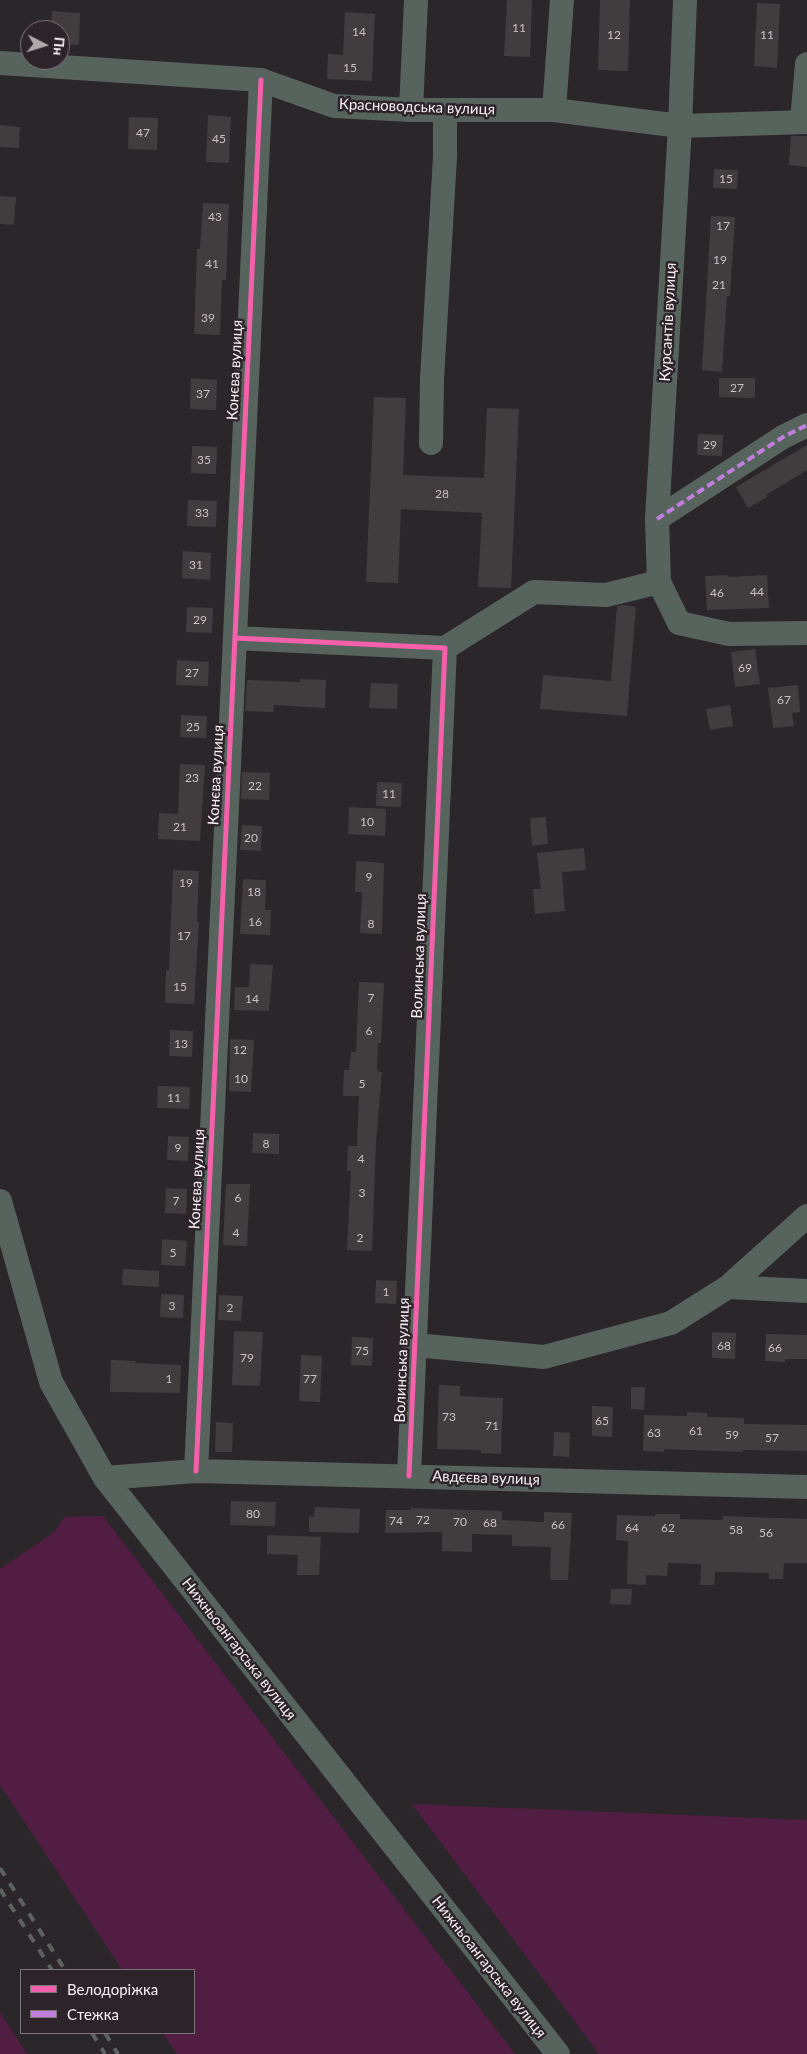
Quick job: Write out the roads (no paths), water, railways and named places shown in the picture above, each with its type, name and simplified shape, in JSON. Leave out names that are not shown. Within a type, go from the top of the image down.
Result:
[{"type":"street","points":[[411,110],[416,0]]},
{"type":"street","points":[[554,110],[562,0]]},
{"type":"street","name":"Курсантів вулиця","points":[[685,0],[680,126],[657,519],[659,582],[679,623],[729,634],[807,633]]},
{"type":"street","name":"Красноводська вулиця","points":[[0,63],[261,80],[334,106],[411,110],[554,110],[680,126],[804,122]]},
{"type":"street","points":[[804,122],[807,64]]},
{"type":"street","name":"Конєва вулиця","points":[[196,1471],[261,80]]},
{"type":"street","points":[[431,443],[434,350],[445,157],[445,110]]},
{"type":"street","points":[[657,519],[783,437],[807,425]]},
{"type":"street","points":[[235,638],[445,648],[534,592],[606,595],[659,582]]},
{"type":"street","name":"Волинська вулиця","points":[[409,1476],[445,648]]},
{"type":"street","name":"Нижньоангарська вулиця","points":[[0,1201],[51,1382],[105,1478],[558,2054]]},
{"type":"street","points":[[415,1345],[544,1357],[671,1323],[728,1287],[807,1216]]},
{"type":"street","points":[[728,1287],[807,1291]]},
{"type":"street","name":"Авдєєва вулиця","points":[[105,1478],[196,1471],[807,1487]]},
{"type":"railway","points":[[0,1868],[64,1969]]},
{"type":"railway","points":[[0,1889],[51,1969]]},
{"type":"railway","points":[[93,2034],[105,2054]]},
{"type":"railway","points":[[106,2034],[118,2054]]}]
